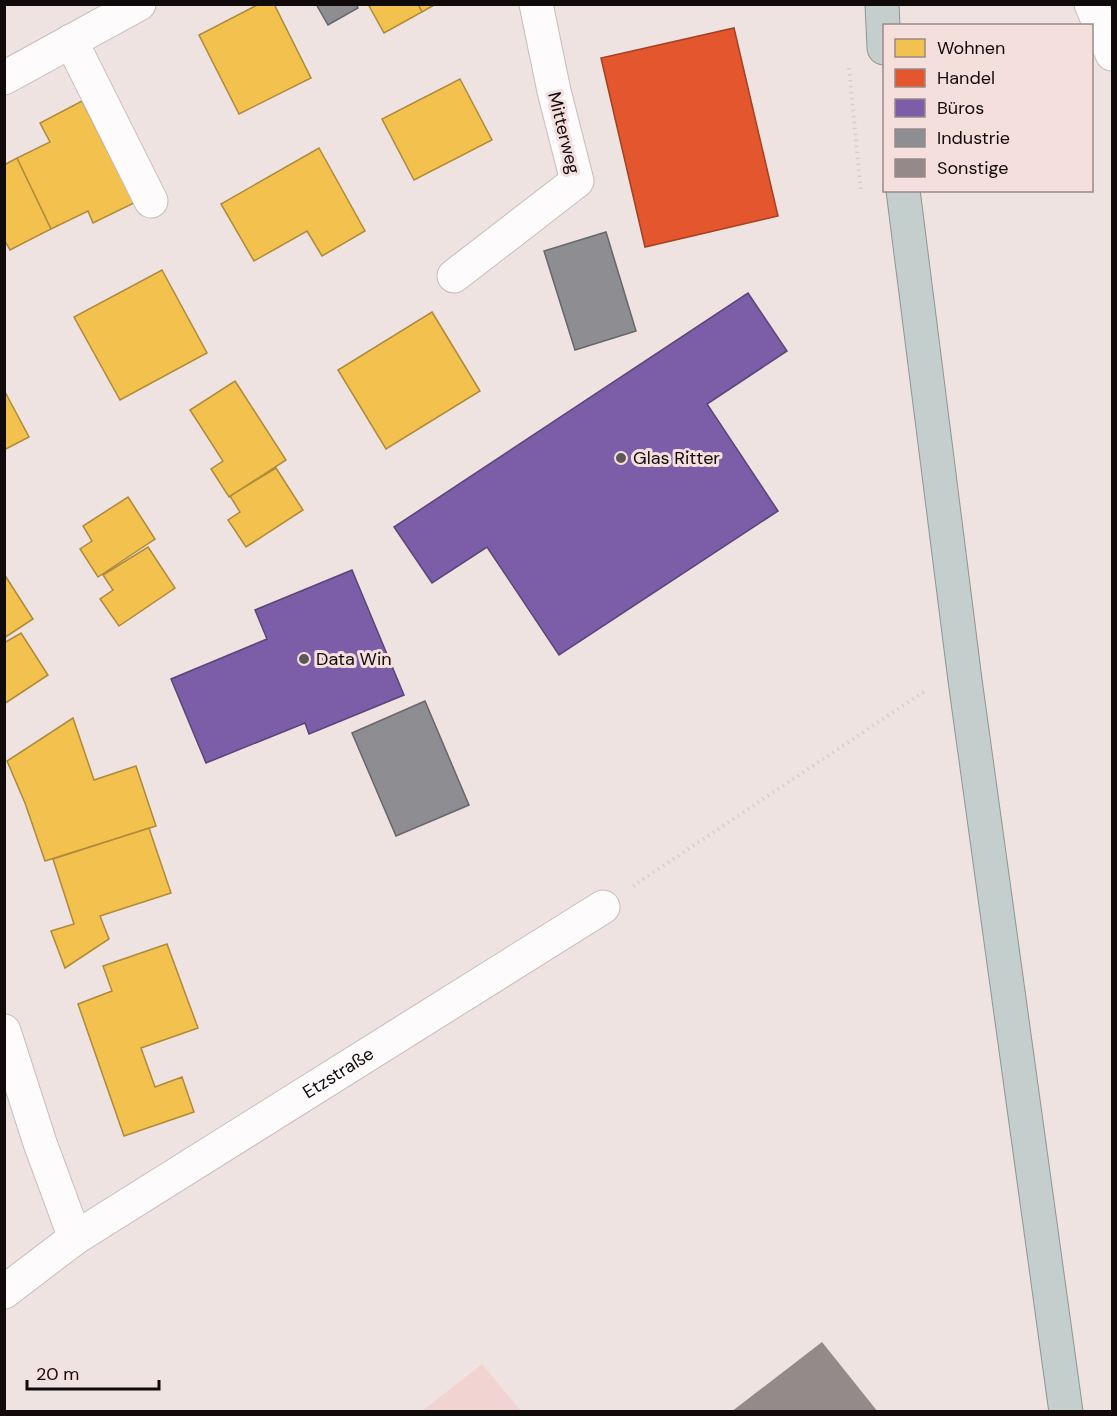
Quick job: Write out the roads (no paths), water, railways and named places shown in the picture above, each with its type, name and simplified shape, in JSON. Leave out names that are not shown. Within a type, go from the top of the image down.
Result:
[{"type":"highway","points":[[882,4],[883,24]]},
{"type":"highway","points":[[890,24],[895,4]]},
{"type":"highway","points":[[903,192],[964,680],[1066,1412]]},
{"type":"street","points":[[4,78],[139,4]]},
{"type":"street","name":"Mitterweg","points":[[454,276],[577,181],[554,91],[536,4]]},
{"type":"street","points":[[1091,4],[1113,54]]},
{"type":"street","points":[[71,41],[151,201]]},
{"type":"street","name":"Etzstraße","points":[[4,1292],[75,1238],[603,907]]},
{"type":"street","points":[[4,1031],[40,1143],[75,1238]]},
{"type":"place","name":"Glas Ritter","points":[[621,458]]},
{"type":"place","name":"Data Win","points":[[304,659]]}]
